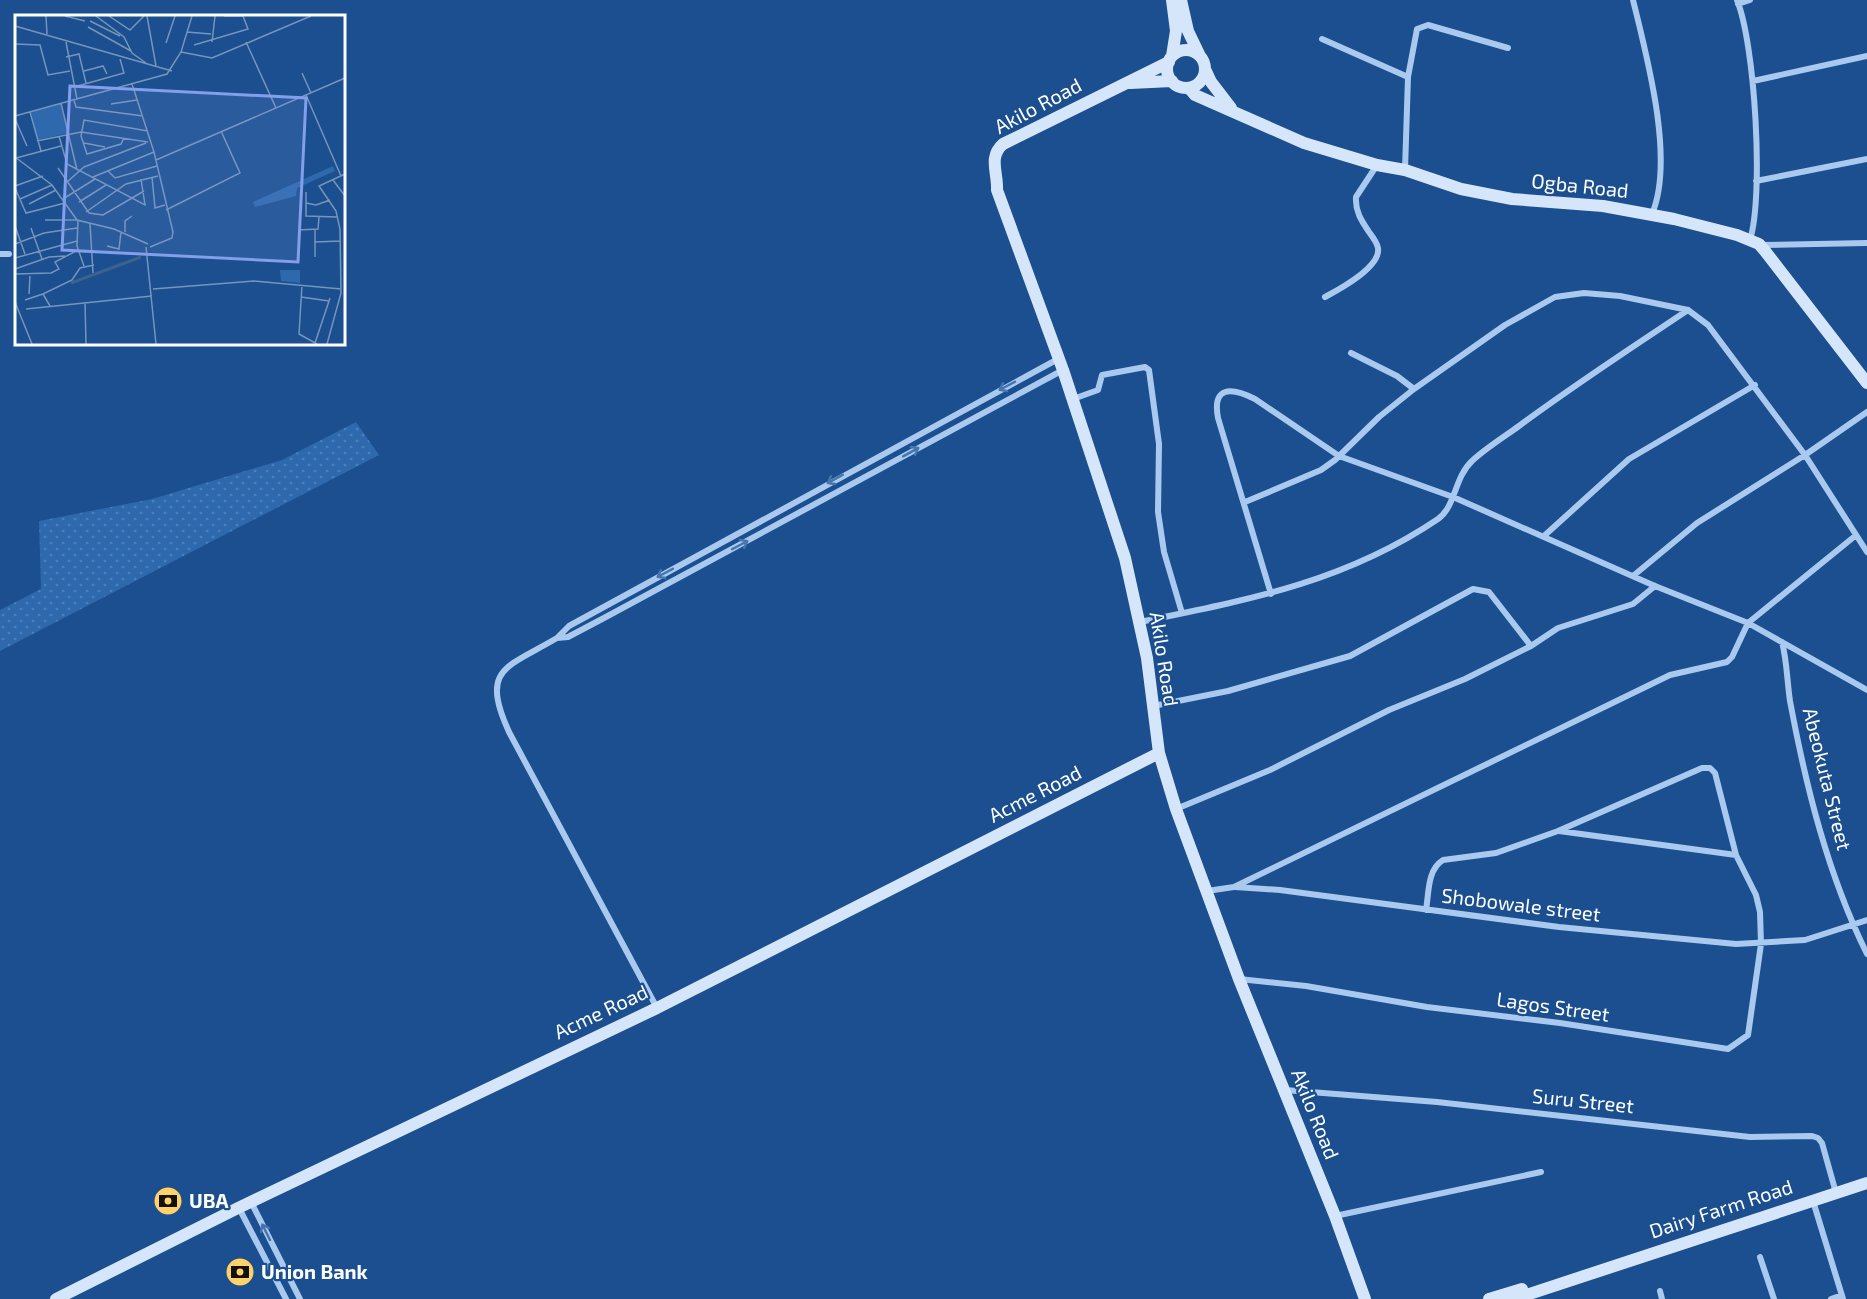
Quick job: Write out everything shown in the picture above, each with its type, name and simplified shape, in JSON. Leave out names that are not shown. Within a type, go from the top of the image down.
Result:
[{"type":"street","points":[[1172,0],[1176,31],[1167,72],[1172,81],[1180,87],[1189,88],[1198,83],[1205,69],[1188,31],[1181,0]]},
{"type":"street","points":[[1633,0],[1655,108],[1661,162],[1661,187],[1651,215]]},
{"type":"street","points":[[1749,0],[1737,2],[1748,42],[1753,81],[1756,181],[1754,242],[1865,377]]},
{"type":"street","points":[[1405,170],[1408,76],[1415,35],[1421,25],[1508,48]]},
{"type":"street","points":[[1322,39],[1408,76]]},
{"type":"street","points":[[1171,59],[1186,50],[1200,56]]},
{"type":"street","points":[[1753,81],[1867,56]]},
{"type":"street","name":"Akilo Road","points":[[1171,59],[1003,144],[994,154],[997,190],[1061,364],[1125,558],[1140,622],[1159,753],[1176,809],[1239,979],[1335,1216],[1365,1299]]},
{"type":"street","name":"Ogba Road","points":[[1205,69],[1211,82],[1232,109]]},
{"type":"street","name":"Akilo Road","points":[[1120,85],[1172,81]]},
{"type":"street","name":"Ogba Road","points":[[1189,88],[1196,95],[1232,109],[1255,123],[1304,143],[1377,165],[1405,170],[1461,189],[1512,199],[1603,206],[1712,227],[1754,242]]},
{"type":"street","points":[[1756,181],[1867,159]]},
{"type":"street","points":[[1325,297],[1364,271],[1378,253],[1377,244],[1360,218],[1356,204],[1356,197],[1377,165]]},
{"type":"street","points":[[1754,242],[1867,243]]},
{"type":"street","points":[[0,254],[9,254]]},
{"type":"street","points":[[1245,502],[1321,470],[1414,388],[1505,325],[1564,295],[1584,292],[1620,296],[1688,310],[1708,325],[1805,455],[1867,552]]},
{"type":"street","points":[[1140,622],[1271,594],[1374,557],[1440,518],[1453,496],[1458,479],[1472,461],[1574,386],[1688,310]]},
{"type":"street","points":[[1351,353],[1414,388]]},
{"type":"street","points":[[657,1008],[500,712],[495,692],[496,682],[502,672],[557,638],[562,630],[1061,364]]},
{"type":"street","points":[[557,638],[568,637],[703,565],[1061,364]]},
{"type":"street","points":[[1071,399],[1098,390],[1101,378],[1107,374],[1145,367],[1149,370],[1159,444],[1158,512],[1167,562],[1182,613]]},
{"type":"street","points":[[1544,536],[1629,459],[1755,385]]},
{"type":"street","points":[[1271,594],[1218,418],[1215,403],[1222,393],[1240,391],[1255,399],[1339,456],[1453,496],[1654,586],[1748,623],[1867,690]]},
{"type":"street","points":[[1633,576],[1697,523],[1805,455],[1867,412]]},
{"type":"street","points":[[1207,891],[1234,887],[1670,675],[1727,662],[1732,657],[1748,623],[1855,536]]},
{"type":"street","points":[[697,556],[703,565]]},
{"type":"street","points":[[1176,809],[1270,770],[1389,710],[1465,680],[1531,646],[1558,628],[1633,604],[1654,586]]},
{"type":"street","points":[[1152,706],[1228,691],[1350,656],[1473,589],[1489,592],[1531,646]]},
{"type":"street","points":[[599,610],[604,618]]},
{"type":"street","name":"Abeokuta Street","points":[[1782,642],[1790,702],[1816,824],[1852,924],[1867,954]]},
{"type":"street","name":"Acme Road","points":[[56,1299],[238,1208],[657,1008],[1159,753]]},
{"type":"street","name":"Lagos Street","points":[[1239,979],[1305,986],[1427,1007],[1560,1023],[1728,1049],[1748,1035],[1761,944],[1760,924],[1756,895],[1736,855],[1715,773],[1710,768],[1702,768],[1558,831]]},
{"type":"street","points":[[1426,910],[1431,873],[1436,864],[1443,860],[1496,853],[1558,831],[1736,855]]},
{"type":"street","name":"Shobowale street","points":[[1234,887],[1280,890],[1559,927],[1736,944],[1805,940],[1867,920]]},
{"type":"street","name":"Suru Street","points":[[1285,1090],[1448,1103],[1750,1137],[1812,1136],[1818,1138],[1822,1143],[1836,1193]]},
{"type":"street","points":[[1335,1216],[1541,1172]]},
{"type":"street","name":"Dairy Farm Road","points":[[1514,1299],[1581,1278],[1587,1273],[1867,1183]]},
{"type":"street","points":[[1813,1200],[1843,1297],[1831,1299]]},
{"type":"street","points":[[251,1202],[300,1299]]},
{"type":"street","points":[[238,1208],[285,1299]]},
{"type":"street","points":[[1760,1257],[1774,1299]]},
{"type":"street","name":"Dairy Farm Road","points":[[1489,1299],[1578,1272],[1587,1273]]},
{"type":"street","points":[[1660,1291],[1662,1299]]},
{"type":"shaded area","points":[[356,422],[379,455],[0,651],[0,610],[41,589],[39,521],[152,499],[282,460]]},
{"type":"place","name":"UBA","points":[[168,1201]]},
{"type":"place","name":"Union Bank","points":[[240,1272]]}]
